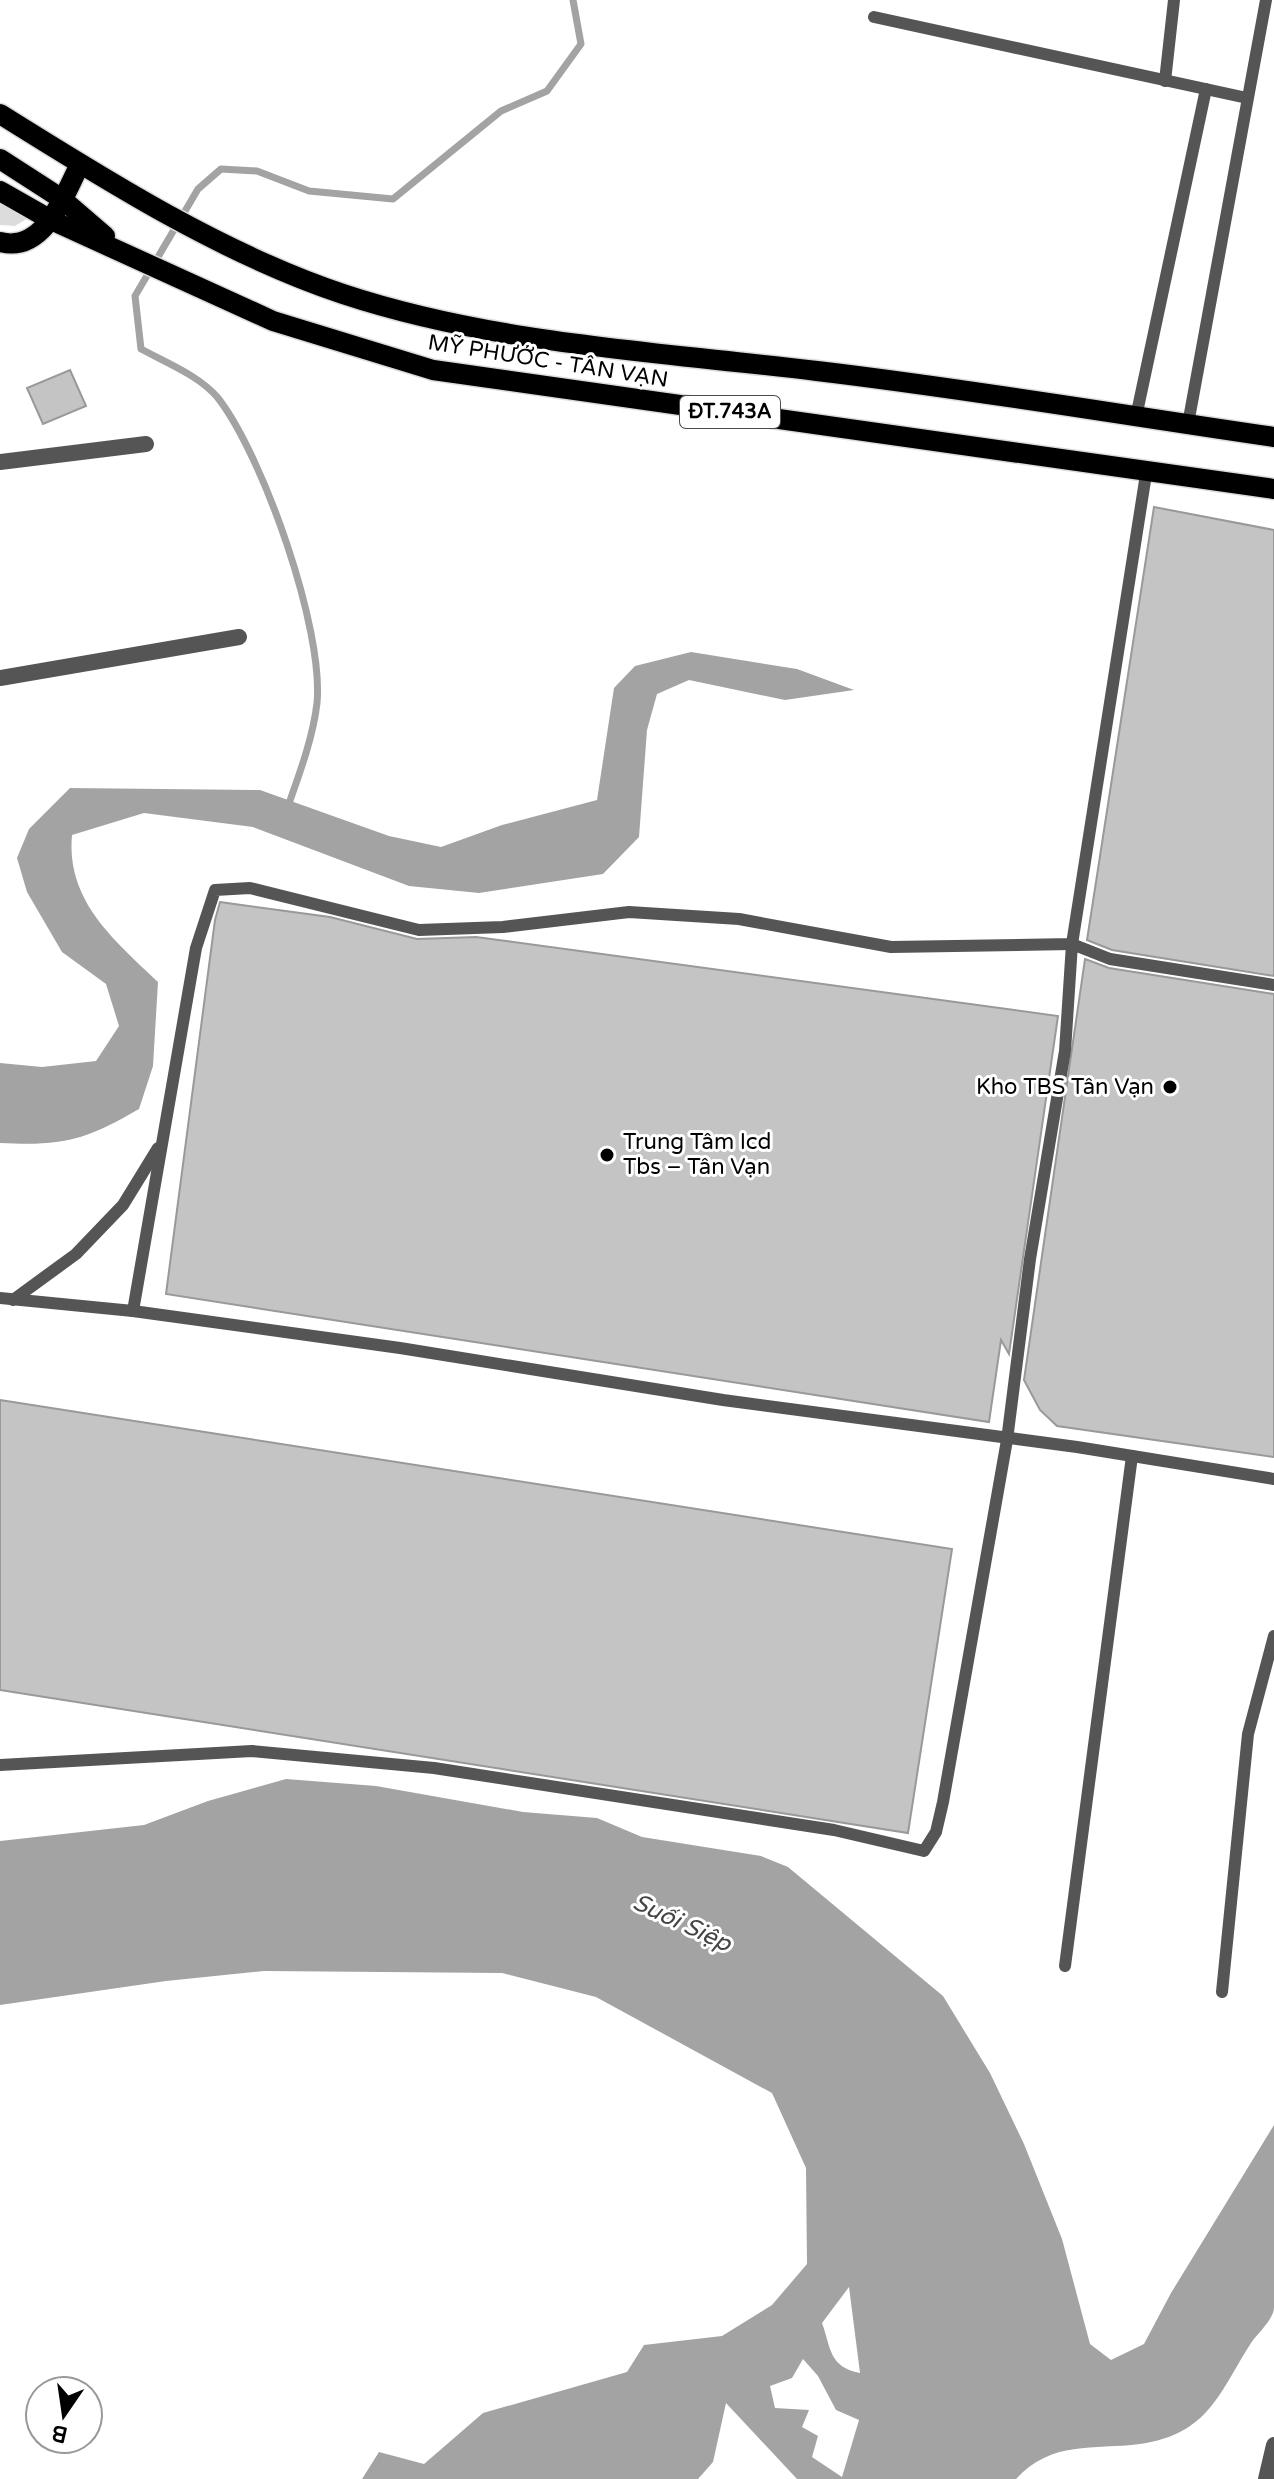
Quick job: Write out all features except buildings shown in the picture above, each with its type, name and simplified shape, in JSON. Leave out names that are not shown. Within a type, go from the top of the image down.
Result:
[{"type":"main road","name":"ĐT.743A","points":[[0,114],[80,164]]},
{"type":"main road","name":"MỸ PHƯỚC - TÂN VẠN","points":[[0,159],[62,199],[120,249]]},
{"type":"main road","name":"MỸ PHƯỚC - TÂN VẠN","points":[[80,164],[159,209],[290,275],[345,294],[471,325],[524,335],[857,375],[1274,437]]},
{"type":"main road","points":[[0,242],[10,244],[35,235],[51,220],[80,164]]},
{"type":"main road","name":"MỸ PHƯỚC - TÂN VẠN","points":[[0,191],[51,220],[273,321],[433,370],[1147,468],[1274,489]]},
{"type":"street","points":[[0,462],[146,444]]},
{"type":"street","points":[[0,678],[239,637]]},
{"type":"street","points":[[1266,2479],[1274,2445]]},
{"type":"lane","points":[[1165,81],[1174,0]]},
{"type":"lane","points":[[1188,424],[1266,0]]},
{"type":"lane","points":[[874,17],[1247,98]]},
{"type":"lane","points":[[1136,417],[1206,89]]},
{"type":"lane","points":[[0,1765],[252,1751],[434,1768],[834,1830],[924,1851],[936,1832],[943,1802],[1007,1440],[1030,1259],[1065,1051],[1072,944],[1147,468]]},
{"type":"lane","points":[[133,1311],[196,948],[215,890],[250,888],[419,930],[503,927],[629,912],[739,919],[891,947],[1072,944],[1110,959],[1274,985]]},
{"type":"lane","points":[[6,1299],[76,1254],[123,1205],[162,1142]]},
{"type":"lane","points":[[6,1299],[133,1311],[1274,1479]]},
{"type":"lane","points":[[1065,1966],[1132,1456]]},
{"type":"lane","points":[[1222,1992],[1248,1734],[1274,1636]]},
{"type":"shaded area","points":[[0,202],[28,218],[15,226],[0,225]]},
{"type":"water","points":[[691,652],[797,669],[854,690],[785,700],[689,680],[657,694],[647,730],[639,837],[603,874],[479,893],[409,886],[253,827],[144,813],[72,835],[72,859],[77,880],[96,918],[158,982],[153,1066],[139,1109],[120,1120],[87,1135],[57,1142],[0,1143],[0,1063],[42,1067],[96,1061],[119,1026],[106,984],[62,952],[27,892],[17,858],[29,829],[70,788],[260,790],[389,836],[441,847],[502,825],[597,800],[614,688],[635,666]]},
{"type":"water","name":"Suối Siệp","points":[[286,1779],[376,1786],[523,1812],[597,1818],[642,1837],[761,1856],[788,1867],[943,1996],[990,2073],[1024,2144],[1062,2239],[1090,2344],[1111,2360],[1144,2344],[1171,2293],[1274,2125],[1274,2308],[1271,2317],[1220,2394],[1197,2421],[1182,2431],[1140,2444],[1059,2452],[1044,2458],[1016,2479],[797,2479],[726,2403],[713,2462],[698,2479],[362,2479],[379,2452],[424,2464],[483,2413],[627,2372],[644,2345],[722,2336],[772,2305],[807,2264],[806,2168],[772,2093],[596,1997],[502,1973],[264,1971],[166,1981],[0,2005],[0,1841],[144,1825],[208,1801]],"holes":[[[849,2287],[860,2373],[837,2361],[822,2323]],[[803,2359],[818,2376],[836,2410],[859,2420],[842,2477],[812,2457],[818,2436],[802,2427],[809,2410],[775,2408],[770,2386],[792,2378]]]},
{"type":"waterway","points":[[287,809],[309,743],[317,703],[317,671],[301,589],[271,500],[235,425],[211,390],[182,370],[141,349],[135,296],[198,189],[221,169],[257,171],[309,191],[393,199],[501,111],[547,91],[581,44],[573,0]]},
{"type":"place","name":"Kho TBS Tân Vạn","points":[[1170,1087]]},
{"type":"place","name":"Trung Tâm Icd Tbs – Tân Vạn","points":[[607,1155]]}]
